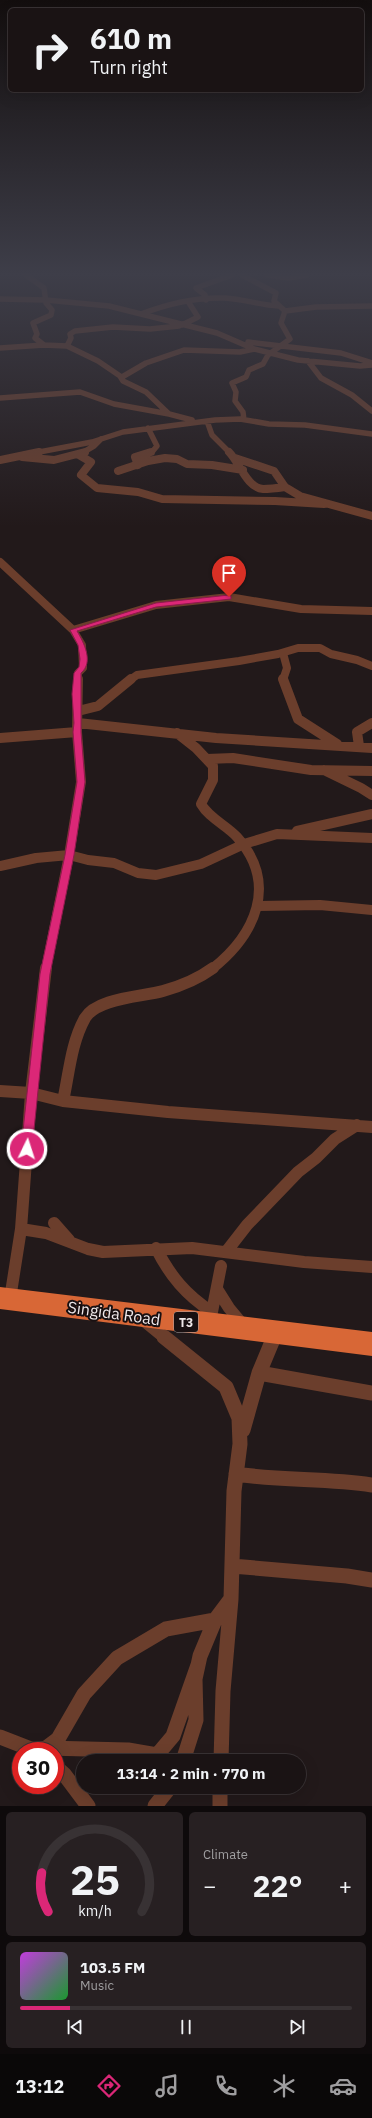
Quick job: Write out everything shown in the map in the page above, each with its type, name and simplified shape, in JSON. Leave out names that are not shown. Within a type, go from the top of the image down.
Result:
[{"type":"highway","name":"Singida Road","points":[[5,1298],[138,1316],[211,1318],[247,1330],[372,1344]]},
{"type":"street","points":[[94,359],[122,377],[123,381],[146,392],[169,414]]},
{"type":"street","points":[[122,377],[146,363],[157,359]]},
{"type":"street","points":[[244,420],[243,412],[236,401],[236,392],[232,384],[246,377],[247,371],[263,364],[267,359]]},
{"type":"street","points":[[300,359],[360,366],[372,364]]},
{"type":"street","points":[[357,359],[372,364]]},
{"type":"street","points":[[308,361],[312,371],[317,376],[351,395],[372,411]]},
{"type":"street","points":[[0,398],[80,392],[114,404],[169,414],[197,422]]},
{"type":"street","points":[[0,460],[101,439],[115,434],[148,428],[207,421],[244,420],[269,424],[305,425],[372,434]]},
{"type":"street","points":[[207,421],[215,439],[235,458],[251,484],[258,488],[285,487]]},
{"type":"street","points":[[138,465],[135,457],[152,452],[157,446],[148,428]]},
{"type":"street","points":[[18,456],[45,460],[79,455],[95,448],[101,439]]},
{"type":"street","points":[[79,455],[91,462],[81,475],[96,488],[138,492],[162,499],[275,500],[324,504]]},
{"type":"street","points":[[118,471],[154,460],[173,458],[187,464],[212,465],[243,470]]},
{"type":"street","points":[[235,458],[274,471],[285,487],[300,496],[324,504],[372,516]]},
{"type":"street","points":[[0,562],[73,630],[82,645],[84,659],[83,668],[78,673],[78,728],[81,782],[70,855],[45,974],[31,1093],[21,1228],[5,1298]]},
{"type":"street","points":[[73,630],[156,605],[229,597],[301,609],[372,611]]},
{"type":"street","points":[[78,711],[98,706],[108,696],[137,675],[283,653],[311,647],[372,666]]},
{"type":"street","points":[[283,653],[287,668],[283,680],[298,720],[337,744]]},
{"type":"street","points":[[359,746],[357,732],[372,723]]},
{"type":"street","points":[[0,738],[50,733],[78,728],[177,733],[216,738],[337,744],[372,748]]},
{"type":"street","points":[[63,1100],[81,1027],[90,1010],[106,1004],[174,988],[207,974],[232,953],[242,940],[259,906],[258,875],[244,844],[200,804],[213,780],[213,766],[177,733]]},
{"type":"street","points":[[207,759],[247,759],[274,765],[324,770],[372,771]]},
{"type":"street","points":[[324,770],[345,782],[362,788],[372,795]]},
{"type":"street","points":[[287,835],[372,814]]},
{"type":"street","points":[[0,866],[36,858],[70,855],[88,860],[114,863],[138,873],[156,875],[201,864],[244,844],[268,836],[287,835],[372,838]]},
{"type":"street","points":[[259,906],[320,905],[372,910]]},
{"type":"street","points":[[0,1091],[31,1093],[63,1100],[254,1119],[372,1127]]},
{"type":"street","points":[[226,1252],[247,1225],[298,1172],[316,1158],[335,1139],[357,1125]]},
{"type":"street","points":[[54,1223],[70,1241]]},
{"type":"street","points":[[21,1228],[46,1233],[88,1249],[103,1252],[156,1248],[192,1248],[304,1262],[372,1267]]},
{"type":"street","points":[[156,1248],[170,1276],[211,1318]]},
{"type":"street","points":[[211,1318],[221,1266]]},
{"type":"street","points":[[217,1289],[229,1308],[247,1330]]},
{"type":"street","points":[[138,1316],[226,1387],[238,1418],[240,1444]]},
{"type":"street","points":[[221,1754],[223,1691],[231,1599],[236,1474],[246,1414],[259,1373],[275,1333]]},
{"type":"street","points":[[259,1373],[372,1393]]},
{"type":"street","points":[[236,1474],[261,1479],[350,1481],[372,1485]]},
{"type":"street","points":[[232,1566],[347,1576],[372,1580]]},
{"type":"street","points":[[185,1754],[196,1720],[195,1678],[200,1656],[215,1620],[231,1599]]},
{"type":"street","points":[[54,1742],[58,1740],[84,1694],[117,1658],[166,1629],[215,1620]]},
{"type":"street","points":[[64,1750],[128,1750],[157,1755],[173,1736],[198,1665]]},
{"type":"street","points":[[0,1737],[15,1742]]},
{"type":"street","points":[[64,1774],[88,1806]]},
{"type":"street","points":[[155,1806],[164,1794]]},
{"type":"street","points":[[220,1794],[220,1806]]},
{"type":"route","points":[[27,1149],[31,1093],[45,974],[70,855],[81,782],[76,694],[78,673],[83,668],[84,659],[82,645],[73,630],[156,605],[229,597]]}]
